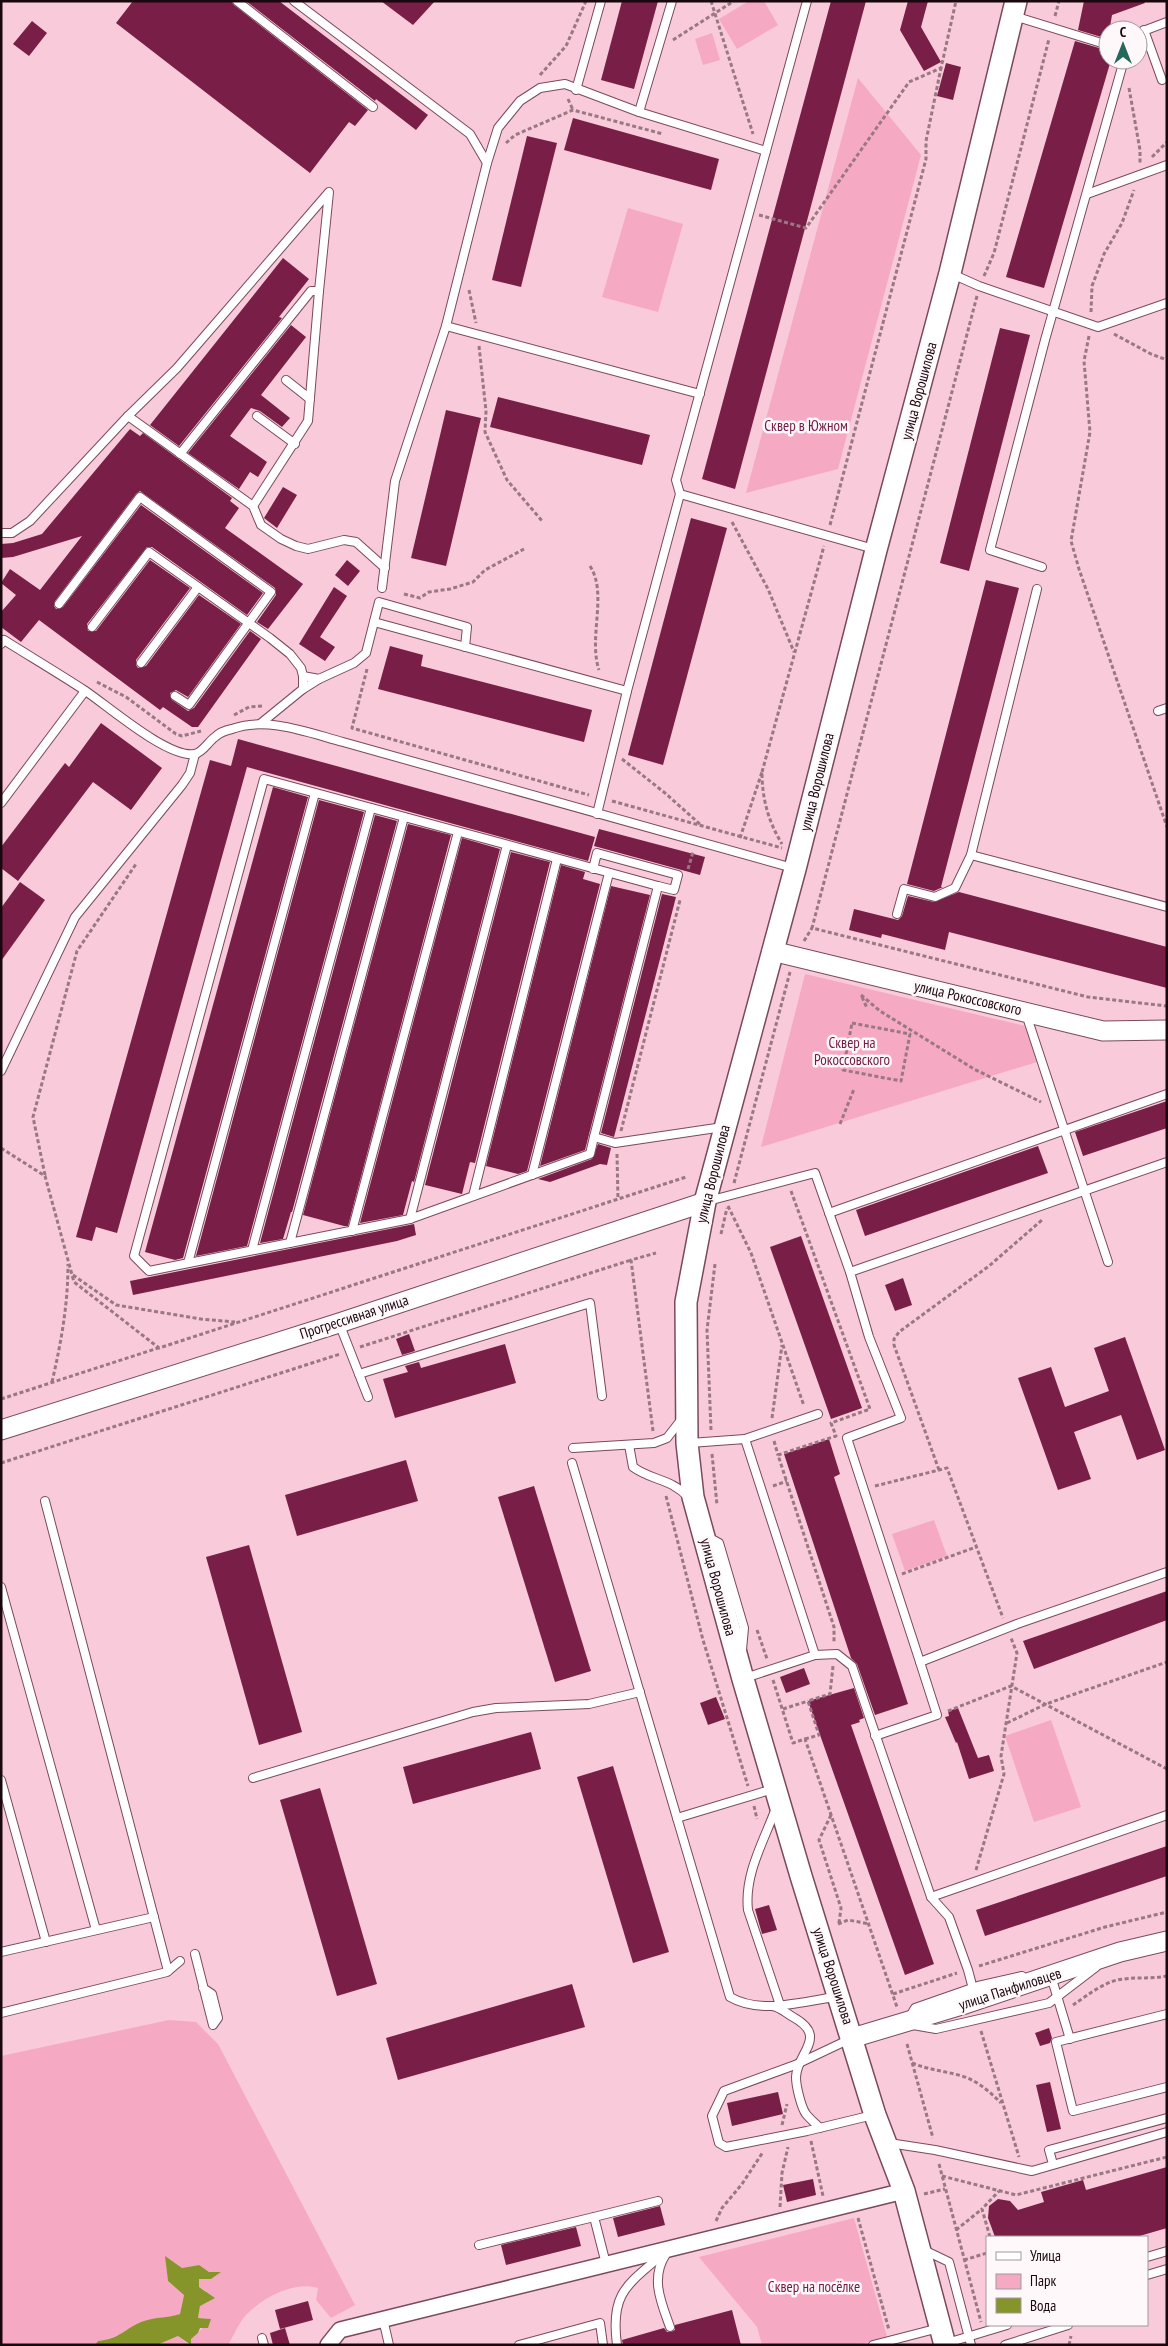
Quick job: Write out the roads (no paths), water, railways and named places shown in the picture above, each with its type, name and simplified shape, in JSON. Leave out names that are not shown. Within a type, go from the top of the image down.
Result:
[{"type":"main road","name":"улица Ворошилова","points":[[944,2339],[920,2248],[912,2194],[885,2142],[874,2115],[777,1794],[696,1506],[687,1443],[686,1302],[705,1202],[795,869],[876,550],[950,273],[1014,8]]},
{"type":"street","name":"улица Рокоссовского","points":[[772,951],[1103,1031],[1167,1030]]},
{"type":"street","name":"Прогрессивная улица","points":[[1,1430],[339,1323],[705,1202]]},
{"type":"street","name":"улица Панфиловцев","points":[[852,2038],[902,2018],[974,1994],[1051,1976],[1167,1941]]},
{"type":"street","points":[[328,2345],[340,2330],[606,2264],[671,2253],[702,2241],[779,2222],[912,2194]]},
{"type":"lane","points":[[237,1],[373,107]]},
{"type":"lane","points":[[294,1],[470,134],[486,163]]},
{"type":"lane","points":[[576,90],[600,1]]},
{"type":"lane","points":[[639,112],[672,1]]},
{"type":"lane","points":[[597,814],[627,691],[680,494],[676,480],[806,1]]},
{"type":"lane","points":[[1014,8],[1052,26],[1098,42]]},
{"type":"lane","points":[[1148,29],[1167,22]]},
{"type":"lane","points":[[1148,48],[1162,80]]},
{"type":"lane","points":[[1042,566],[990,550],[1053,311],[1121,70]]},
{"type":"lane","points":[[382,588],[395,481],[446,326],[486,163],[498,128],[520,102],[540,88],[564,84],[639,112],[766,150]]},
{"type":"lane","points":[[1087,194],[1167,165]]},
{"type":"lane","points":[[1,533],[12,533],[30,521],[128,416],[176,368],[329,192],[318,291],[308,421],[295,444],[253,506]]},
{"type":"lane","points":[[950,273],[979,286],[1095,326],[1167,303]]},
{"type":"lane","points":[[180,454],[311,291],[318,291]]},
{"type":"lane","points":[[446,326],[700,394]]},
{"type":"lane","points":[[286,380],[310,398]]},
{"type":"lane","points":[[128,416],[253,506],[261,525],[280,539],[308,549],[344,540],[356,542],[385,568]]},
{"type":"lane","points":[[257,416],[295,444]]},
{"type":"lane","points":[[680,494],[876,550]]},
{"type":"lane","points":[[60,604],[140,497],[271,592],[189,705],[175,696]]},
{"type":"lane","points":[[92,627],[149,552],[290,654],[301,668],[304,676],[303,689]]},
{"type":"lane","points":[[141,663],[198,587]]},
{"type":"lane","points":[[897,914],[904,888],[934,897],[955,888],[971,855],[1036,589]]},
{"type":"lane","points":[[260,724],[303,689],[319,679],[354,663],[366,653],[379,602],[467,627],[465,646]]},
{"type":"lane","points":[[374,622],[627,691]]},
{"type":"lane","points":[[2,641],[85,691],[152,738],[175,751],[195,754]]},
{"type":"lane","points":[[304,676],[319,679]]},
{"type":"lane","points":[[1,803],[85,691]]},
{"type":"lane","points":[[1158,711],[1167,708]]},
{"type":"lane","points":[[1,1071],[74,917],[182,785],[190,773],[195,754],[215,736],[232,729],[260,724],[343,742],[795,869]]},
{"type":"lane","points":[[593,869],[597,854],[678,876],[674,890],[593,869],[264,779],[134,1256],[149,1271],[410,1219],[590,1154],[658,886]]},
{"type":"lane","points":[[188,1263],[315,793]]},
{"type":"lane","points":[[252,1250],[371,808]]},
{"type":"lane","points":[[290,1243],[404,817]]},
{"type":"lane","points":[[352,1230],[458,832]]},
{"type":"lane","points":[[410,1219],[507,845]]},
{"type":"lane","points":[[971,855],[1167,906]]},
{"type":"lane","points":[[473,1196],[557,859]]},
{"type":"lane","points":[[532,1175],[608,873]]},
{"type":"lane","points":[[1025,1012],[1108,1262]]},
{"type":"lane","points":[[829,1213],[1167,1094]]},
{"type":"lane","points":[[594,1138],[619,1142],[725,1127]]},
{"type":"lane","points":[[850,1272],[1167,1162]]},
{"type":"lane","points":[[705,1202],[815,1173],[850,1272],[869,1337],[901,1418],[847,1438],[938,1715],[875,1736]]},
{"type":"lane","points":[[358,1374],[590,1303],[602,1396]]},
{"type":"lane","points":[[339,1323],[368,1397]]},
{"type":"lane","points":[[573,1448],[629,1445],[654,1442],[667,1438],[678,1427],[687,1410]]},
{"type":"lane","points":[[687,1443],[745,1439],[818,1414]]},
{"type":"lane","points":[[745,1439],[815,1655]]},
{"type":"lane","points":[[629,1445],[633,1467],[644,1475],[659,1478],[673,1484],[696,1506]]},
{"type":"lane","points":[[572,1463],[730,1996],[739,2002],[754,2006],[776,2007],[804,2024],[810,2036],[797,2069],[796,2079],[805,2113],[820,2128]]},
{"type":"lane","points":[[45,1501],[168,1971]]},
{"type":"lane","points":[[920,1662],[1007,1628],[1167,1572]]},
{"type":"lane","points":[[1,1587],[96,1930]]},
{"type":"lane","points":[[742,1673],[815,1655],[833,1653],[842,1657],[852,1666],[931,1897],[949,1917],[968,1970],[974,1994],[1109,1957]]},
{"type":"lane","points":[[253,1778],[473,1712],[496,1708],[589,1704],[640,1692]]},
{"type":"lane","points":[[1,1780],[46,1942]]},
{"type":"lane","points":[[677,1818],[751,1796],[777,1794],[756,1856],[746,1894],[748,1910],[780,2004]]},
{"type":"lane","points":[[931,1897],[972,1881],[1167,1815]]},
{"type":"lane","points":[[1,1952],[154,1917]]},
{"type":"lane","points":[[195,1954],[203,1988]]},
{"type":"lane","points":[[902,2018],[936,2029],[1049,2003],[1109,1957]]},
{"type":"lane","points":[[1,2013],[168,1971],[180,1961]]},
{"type":"lane","points":[[1051,1976],[1070,2039]]},
{"type":"lane","points":[[770,2006],[838,1996]]},
{"type":"lane","points":[[1167,2014],[1056,2042],[1073,2111],[1167,2087]]},
{"type":"lane","points":[[852,2038],[724,2091],[712,2116],[719,2143],[726,2147],[874,2115]]},
{"type":"lane","points":[[1053,2164],[1049,2150],[1167,2118]]},
{"type":"lane","points":[[885,2142],[935,2150],[1032,2171],[1167,2132]]},
{"type":"lane","points":[[479,2245],[658,2200]]},
{"type":"lane","points":[[594,2217],[606,2264]]},
{"type":"lane","points":[[920,2248],[949,2262],[970,2341]]},
{"type":"lane","points":[[1148,2257],[1167,2252]]},
{"type":"lane","points":[[670,2327],[656,2284],[658,2269],[671,2253]]},
{"type":"lane","points":[[617,2345],[615,2317],[617,2301],[632,2281],[671,2253]]},
{"type":"lane","points":[[1148,2275],[1167,2269]]},
{"type":"lane","points":[[383,2319],[389,2345]]},
{"type":"lane","points":[[519,2345],[600,2323],[603,2345]]},
{"type":"lane","points":[[873,2345],[892,2340],[944,2339],[970,2341],[983,2332],[1004,2326]]},
{"type":"lane","points":[[1005,2345],[1065,2326]]},
{"type":"water","points":[[165,2256],[182,2268],[199,2265],[209,2272],[221,2272],[211,2279],[199,2279],[199,2287],[215,2298],[200,2306],[198,2318],[211,2319],[208,2328],[200,2328],[198,2333],[191,2339],[191,2345],[178,2336],[157,2345],[95,2345],[98,2341],[117,2336],[144,2321],[180,2314],[184,2295],[168,2281]]},
{"type":"park label","name":"Сквер в Южном","points":[[806,426]]},
{"type":"park label","name":"Сквер на Рокоссовского","points":[[852,1052]]},
{"type":"park label","name":"Сквер на посёлке","points":[[814,2287]]}]
